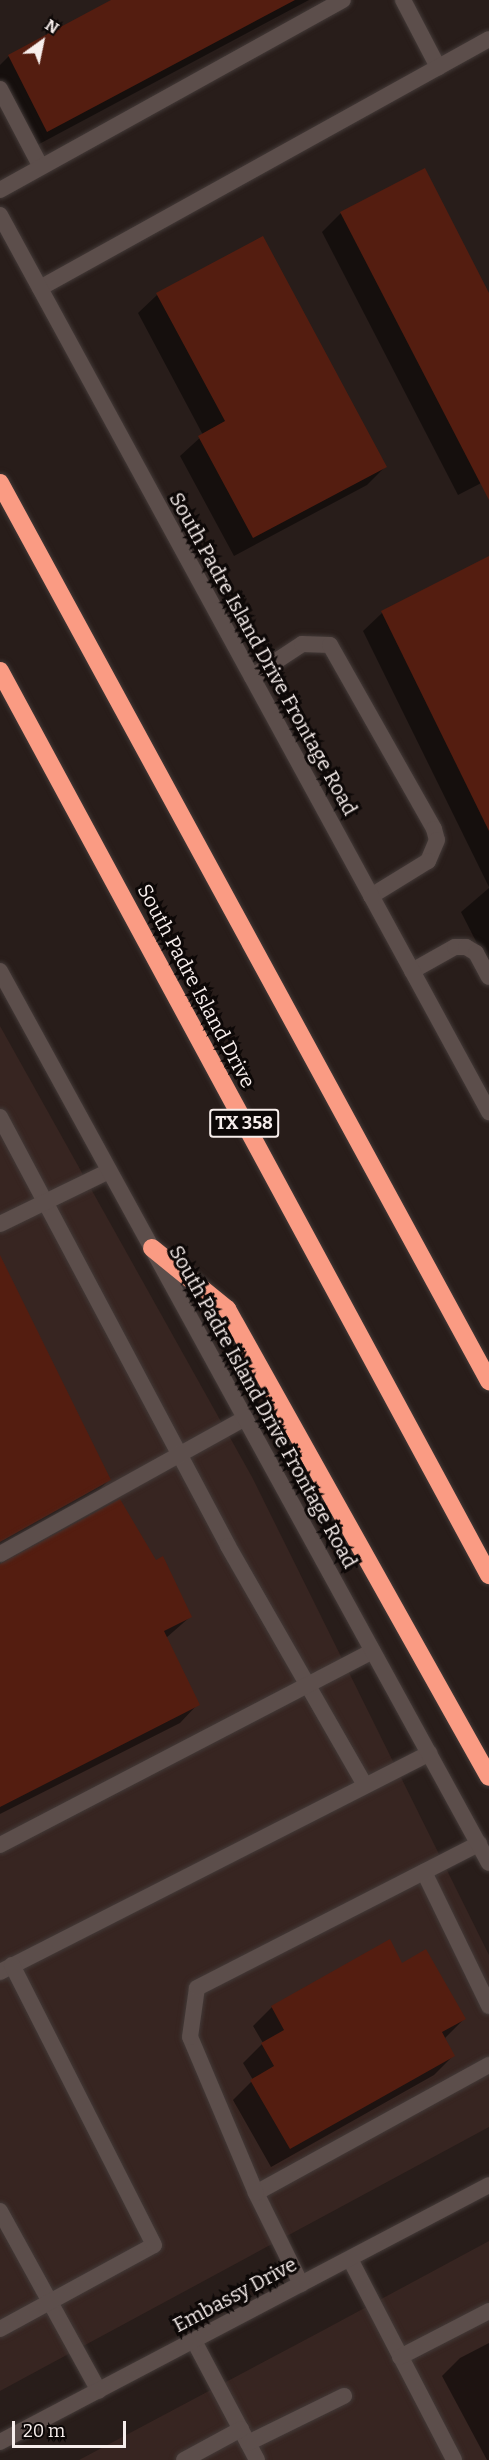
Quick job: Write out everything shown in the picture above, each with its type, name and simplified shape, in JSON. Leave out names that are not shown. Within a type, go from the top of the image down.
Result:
[{"type":"highway","points":[[0,483],[489,1381]]},
{"type":"highway","name":"South Padre Island Drive","points":[[0,671],[489,1575]]},
{"type":"highway","points":[[152,1248],[227,1309],[489,1777]]},
{"type":"main road","points":[[0,190],[343,0]]},
{"type":"main road","points":[[403,0],[438,67]]},
{"type":"main road","points":[[40,288],[489,39]]},
{"type":"main road","points":[[0,89],[41,167]]},
{"type":"main road","name":"South Padre Island Drive Frontage Road","points":[[0,215],[489,1112]]},
{"type":"main road","points":[[252,677],[302,644],[330,645],[434,829],[437,840],[429,861],[371,896]]},
{"type":"main road","points":[[412,971],[455,947],[466,947],[476,953],[489,977]]},
{"type":"main road","name":"South Padre Island Drive Frontage Road","points":[[0,971],[489,1863]]},
{"type":"main road","points":[[0,1116],[179,1455],[365,1785]]},
{"type":"main road","points":[[0,1224],[44,1200],[110,1171]]},
{"type":"main road","points":[[0,1554],[245,1418]]},
{"type":"main road","points":[[0,1845],[373,1652]]},
{"type":"main road","points":[[0,2329],[154,2245],[6,1969],[429,1753]]},
{"type":"main road","points":[[301,2284],[256,2193],[190,2037],[197,1988],[479,1844]]},
{"type":"main road","points":[[424,1872],[489,2006]]},
{"type":"main road","points":[[256,2193],[489,2065]]},
{"type":"main road","name":"Embassy Drive","points":[[0,2442],[489,2185]]},
{"type":"main road","points":[[0,2211],[99,2391]]},
{"type":"main road","points":[[350,2259],[454,2460]]},
{"type":"main road","points":[[400,2357],[489,2312]]},
{"type":"main road","points":[[194,2340],[257,2460]]},
{"type":"main road","points":[[184,2460],[344,2396]]},
{"type":"shaded area","points":[[0,1026],[252,1477],[489,1955],[489,2127],[0,2391]]},
{"type":"shaded area","points":[[489,2241],[489,2460],[79,2460],[320,2332]]},
{"type":"building","points":[[111,0],[295,0],[47,132],[8,55]]},
{"type":"building","points":[[425,168],[489,293],[489,500],[340,212]]},
{"type":"building","points":[[263,236],[387,467],[253,538],[198,436],[225,421],[156,293]]},
{"type":"building","points":[[489,556],[489,831],[381,611]]},
{"type":"building","points":[[0,1255],[111,1480],[0,1542]]},
{"type":"building","points":[[120,1499],[156,1560],[163,1556],[192,1617],[164,1631],[200,1705],[0,1807],[0,1564]]},
{"type":"building","points":[[390,1939],[402,1963],[426,1949],[466,2019],[442,2032],[455,2056],[290,2149],[250,2080],[274,2066],[261,2043],[284,2030],[271,2006]]}]
